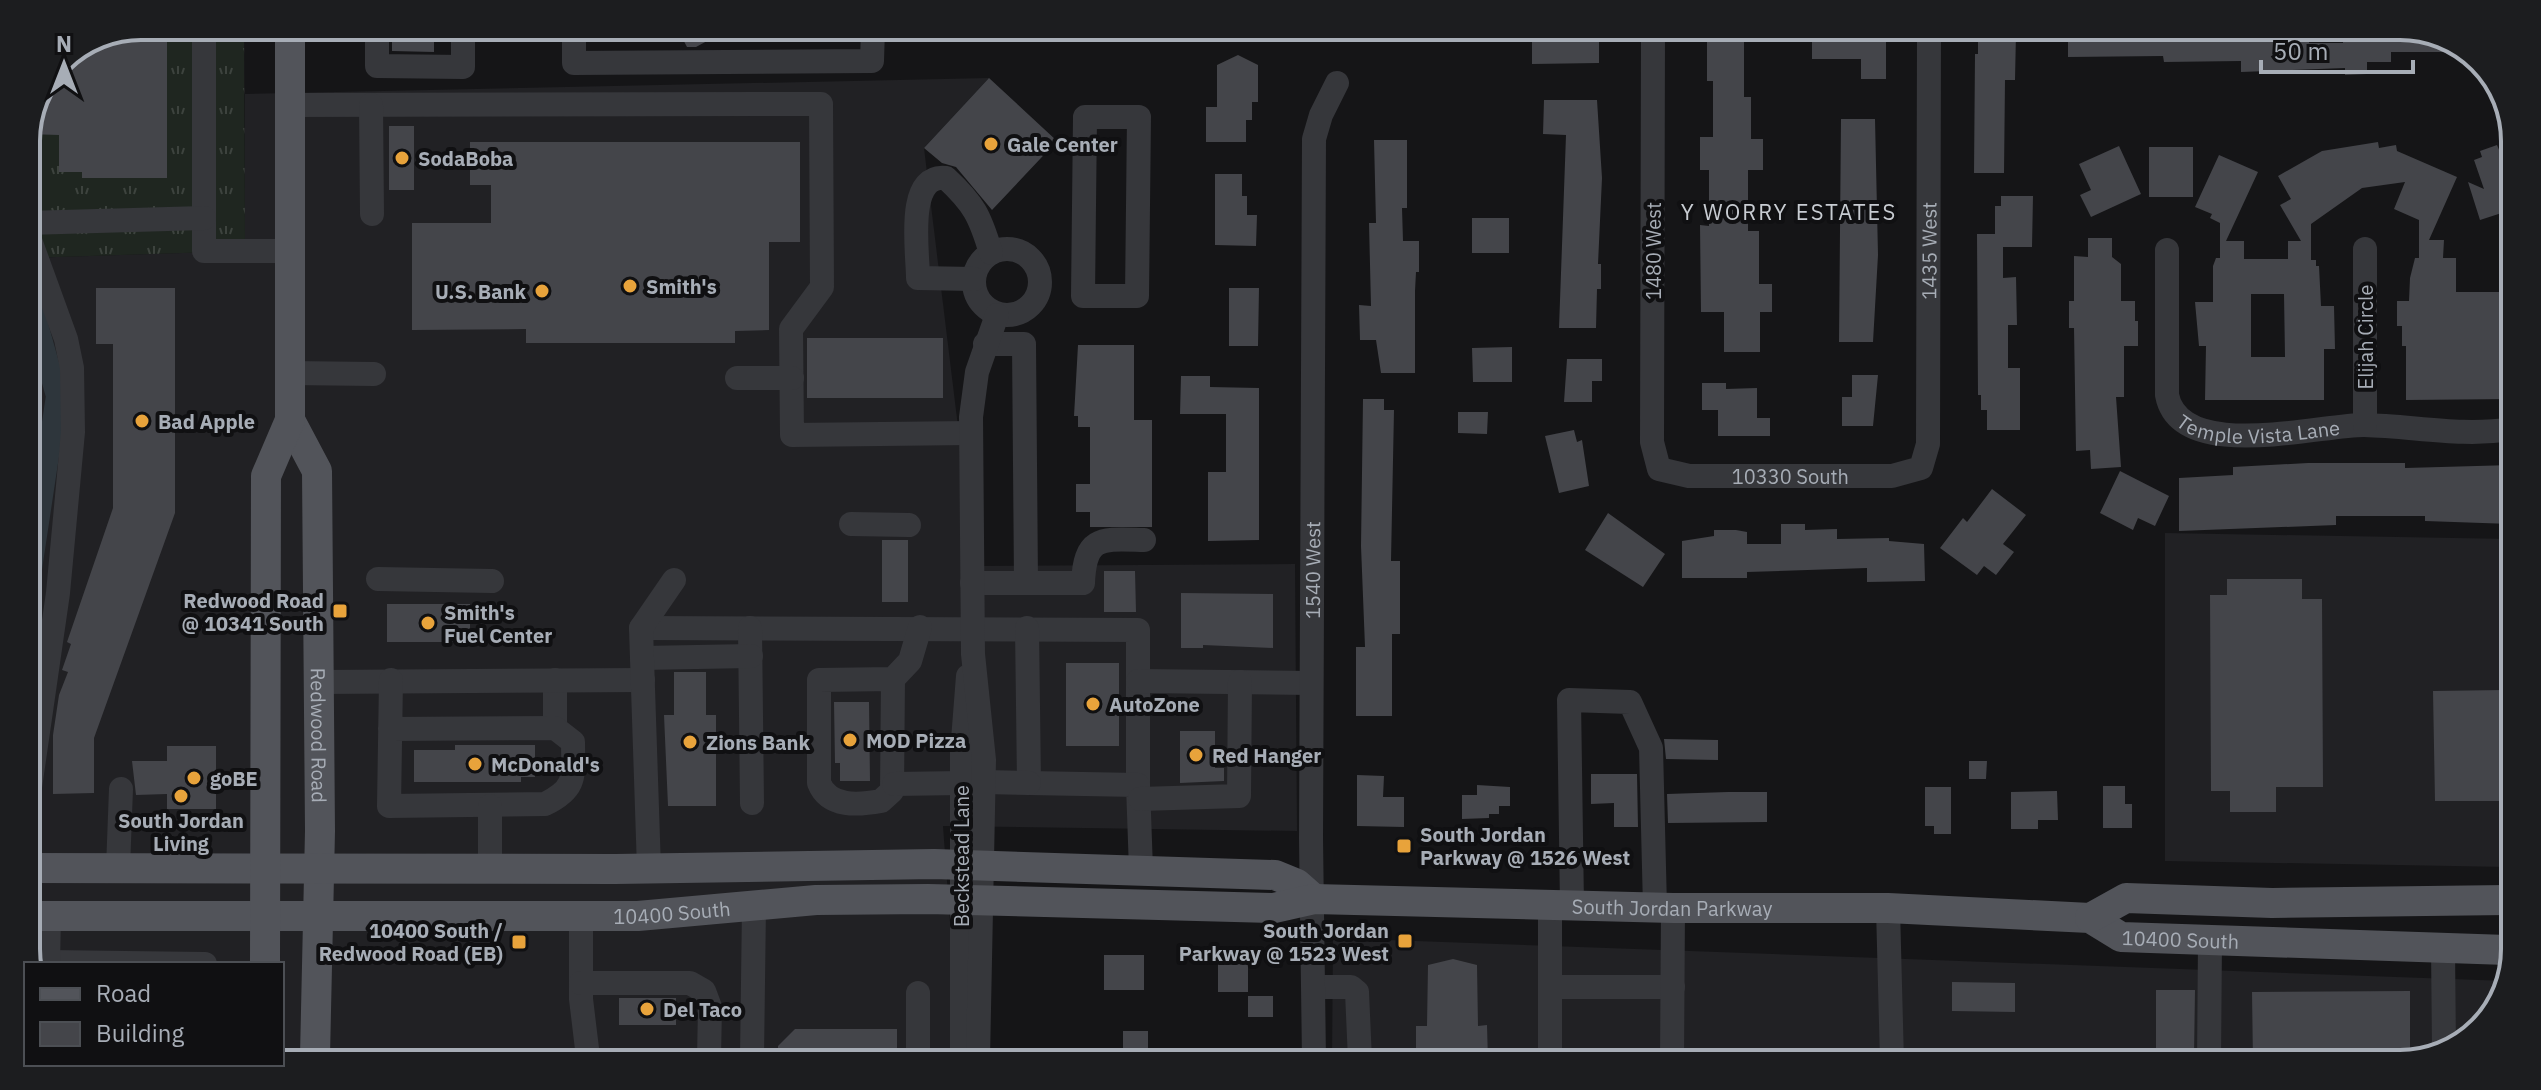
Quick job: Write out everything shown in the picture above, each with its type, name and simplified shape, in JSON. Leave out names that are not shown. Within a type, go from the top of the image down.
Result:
[{"type":"main road","name":"Redwood Road","points":[[265,962],[266,476],[290,420],[290,40]]},
{"type":"main road","name":"Redwood Road","points":[[290,420],[317,471],[320,682],[315,1050]]},
{"type":"main road","name":"10400 South","points":[[40,868],[649,869],[972,865],[1261,873],[1288,879],[1314,899]]},
{"type":"main road","name":"10400 South","points":[[2501,900],[2260,903],[2126,898],[2090,918],[2121,937],[2501,950]]},
{"type":"main road","name":"10400 South","points":[[40,916],[581,916],[675,914],[816,900],[972,900],[1274,908],[1314,899]]},
{"type":"main road","name":"South Jordan Parkway","points":[[1314,899],[1664,908],[1888,908],[2090,918]]},
{"type":"street","points":[[204,40],[204,251],[290,251]]},
{"type":"street","points":[[377,40],[377,66],[463,67],[463,40]]},
{"type":"street","points":[[574,40],[574,63],[872,61],[873,40]]},
{"type":"street","name":"1480 West","points":[[1653,40],[1652,442],[1659,469]]},
{"type":"street","name":"1435 West","points":[[1921,468],[1928,444],[1929,40]]},
{"type":"street","name":"1540 West","points":[[1314,1050],[1311,683],[1314,139],[1321,115],[1337,83]]},
{"type":"street","points":[[290,105],[821,104],[822,287],[791,329],[792,435],[971,433]]},
{"type":"street","points":[[371,105],[372,214]]},
{"type":"street","points":[[1085,117],[1139,117],[1137,296],[1083,296],[1083,278],[1085,117]]},
{"type":"street","points":[[974,279],[918,278],[918,205],[925,184],[935,178],[946,178],[971,202],[980,216],[991,253]]},
{"type":"street","points":[[40,223],[204,218]]},
{"type":"street","points":[[1003,249],[1028,256],[1040,279],[1039,292],[1023,312],[1010,316],[997,315],[977,299],[974,279],[980,261],[1003,249]]},
{"type":"street","name":"Elijah Circle","points":[[2365,249],[2365,425]]},
{"type":"street","name":"Temple Vista Lane","points":[[2167,250],[2167,395],[2173,415],[2179,420],[2203,430],[2256,436],[2365,425],[2453,433],[2501,430]]},
{"type":"street","points":[[40,268],[66,339],[72,368],[73,432],[58,593],[40,718]]},
{"type":"street","points":[[1040,279],[1083,278]]},
{"type":"street","name":"Beckstead Lane","points":[[978,1050],[972,900],[973,782],[963,722],[973,654],[973,392],[985,344],[997,315]]},
{"type":"street","points":[[985,344],[1024,344],[1026,583]]},
{"type":"street","points":[[290,373],[374,374]]},
{"type":"street","points":[[737,378],[792,378]]},
{"type":"street","name":"10330 South","points":[[1659,469],[1689,476],[1892,476],[1921,468]]},
{"type":"street","points":[[851,524],[909,525]]},
{"type":"street","points":[[972,583],[1083,583],[1087,552],[1095,543],[1107,539],[1144,540]]},
{"type":"street","points":[[378,579],[492,581]]},
{"type":"street","points":[[649,869],[641,628],[674,580]]},
{"type":"street","points":[[893,679],[819,680],[819,783],[823,792],[836,802],[874,802],[887,797],[894,784],[893,679],[910,661],[920,627]]},
{"type":"street","points":[[641,628],[1138,630],[1141,870]]},
{"type":"street","points":[[750,628],[752,803]]},
{"type":"street","points":[[1027,628],[1029,783]]},
{"type":"street","points":[[320,682],[555,680],[751,656]]},
{"type":"street","points":[[390,729],[555,728],[573,742],[574,781],[562,795],[545,804],[389,806],[390,729],[391,680]]},
{"type":"street","points":[[555,680],[555,728]]},
{"type":"street","points":[[1138,681],[1311,683]]},
{"type":"street","points":[[894,784],[1029,783],[1239,796],[1240,682]]},
{"type":"street","points":[[1550,1050],[1550,987],[1561,905],[1569,700],[1630,702],[1651,748],[1673,987],[1672,1050]]},
{"type":"street","points":[[118,868],[121,789]]},
{"type":"street","points":[[490,806],[490,869]]},
{"type":"street","name":"Beckstead Lane","points":[[963,1050],[972,900]]},
{"type":"street","points":[[752,1050],[754,906]]},
{"type":"street","points":[[1888,908],[1892,1050]]},
{"type":"street","points":[[581,916],[581,983],[587,1050]]},
{"type":"street","points":[[40,925],[48,962]]},
{"type":"street","points":[[2209,1050],[2210,939]]},
{"type":"street","points":[[2443,947],[2444,1040]]},
{"type":"street","points":[[581,983],[690,983],[704,991],[710,1007],[709,1050]]},
{"type":"street","points":[[1315,987],[1351,987],[1357,992],[1360,1050]]},
{"type":"street","points":[[1550,987],[1673,987]]},
{"type":"street","points":[[918,993],[918,1050]]},
{"type":"shaded area","points":[[989,78],[924,148],[975,566],[1295,564],[1297,831],[943,826],[951,936],[950,1050],[284,1050],[284,962],[41,962],[40,258],[245,251],[245,94]]},
{"type":"shaded area","points":[[2165,533],[2501,539],[2501,867],[2165,861]]},
{"type":"shaded area","points":[[1333,938],[2495,981],[2480,1010],[2456,1033],[2432,1045],[2400,1050],[1332,1050]]},
{"type":"green space","points":[[244,40],[245,251],[40,258],[42,119],[124,42]]},
{"type":"building","points":[[167,40],[167,178],[82,178],[82,172],[59,172],[59,135],[40,134],[43,115],[57,85],[70,70],[85,57],[121,42]]},
{"type":"building","points":[[392,40],[434,40],[434,52],[392,51]]},
{"type":"building","points":[[683,40],[709,40],[696,47],[687,47]]},
{"type":"building","points":[[1532,40],[1599,40],[1599,63],[1532,64]]},
{"type":"building","points":[[1707,40],[1744,40],[1744,97],[1751,97],[1751,139],[1763,139],[1763,170],[1748,170],[1748,231],[1759,231],[1759,284],[1772,284],[1772,312],[1760,312],[1760,352],[1724,352],[1724,312],[1701,312],[1700,225],[1709,226],[1709,170],[1700,170],[1700,137],[1713,137],[1713,81],[1707,81]]},
{"type":"building","points":[[1812,40],[1886,40],[1886,79],[1861,79],[1861,59],[1812,59]]},
{"type":"building","points":[[1978,40],[2016,40],[2015,80],[2005,80],[2004,173],[1974,173],[1975,54],[1978,54]]},
{"type":"building","points":[[2068,40],[2309,40],[2309,43],[2343,43],[2343,40],[2400,40],[2420,42],[2446,52],[2391,52],[2391,62],[2367,62],[2367,74],[2345,75],[2345,68],[2241,72],[2241,61],[2164,62],[2163,56],[2068,57]]},
{"type":"building","points":[[1238,55],[1258,65],[1258,102],[1252,102],[1252,120],[1246,120],[1246,142],[1206,142],[1206,107],[1217,107],[1217,65]]},
{"type":"building","name":"Gale Center","points":[[989,78],[1057,141],[992,210],[956,167],[942,163],[924,148]]},
{"type":"building","points":[[1544,100],[1597,100],[1602,178],[1598,264],[1601,264],[1601,289],[1597,289],[1596,328],[1559,328],[1566,135],[1543,134]]},
{"type":"building","points":[[1841,119],[1875,119],[1878,255],[1873,342],[1839,342]]},
{"type":"building","name":"SodaBoba","points":[[389,126],[414,126],[414,190],[389,190]]},
{"type":"building","points":[[1374,140],[1407,140],[1407,208],[1402,208],[1403,241],[1419,241],[1419,272],[1416,272],[1415,291],[1415,373],[1381,373],[1376,340],[1360,340],[1359,305],[1371,306],[1369,223],[1376,223]]},
{"type":"building","name":"Smith's","points":[[470,142],[800,142],[800,242],[769,242],[769,330],[735,331],[735,343],[526,343],[526,329],[412,330],[412,223],[491,223],[491,185],[470,185]]},
{"type":"building","points":[[2378,142],[2379,148],[2396,145],[2397,151],[2457,177],[2429,240],[2444,240],[2443,258],[2456,258],[2456,292],[2501,292],[2501,399],[2406,400],[2406,346],[2402,346],[2402,326],[2397,326],[2397,301],[2409,301],[2410,278],[2415,258],[2419,258],[2419,220],[2394,209],[2405,182],[2362,188],[2311,224],[2311,260],[2316,260],[2316,266],[2319,266],[2321,306],[2334,306],[2335,349],[2324,349],[2324,400],[2205,400],[2206,346],[2199,346],[2195,302],[2213,302],[2213,266],[2216,258],[2220,258],[2220,223],[2210,218],[2212,214],[2195,207],[2219,155],[2258,172],[2226,241],[2244,241],[2244,259],[2288,259],[2288,241],[2301,241],[2280,205],[2291,199],[2278,176],[2322,151]],"holes":[[[2251,294],[2284,294],[2285,357],[2251,357]]]},
{"type":"building","points":[[2497,145],[2501,152],[2501,213],[2480,220],[2468,182],[2484,189],[2474,160],[2482,157],[2480,151]]},
{"type":"building","points":[[2119,146],[2141,194],[2091,217],[2080,195],[2091,190],[2079,164]]},
{"type":"building","points":[[2149,147],[2193,147],[2193,197],[2149,197]]},
{"type":"building","points":[[1215,174],[1242,174],[1242,196],[1247,196],[1247,215],[1257,215],[1256,246],[1215,245]]},
{"type":"building","points":[[2001,196],[2033,196],[2032,247],[2003,247],[2003,278],[2016,277],[2017,325],[2008,325],[2008,368],[2020,368],[2020,430],[1987,430],[1987,410],[1981,410],[1981,395],[1978,395],[1977,234],[1995,234],[1995,206],[2001,206]]},
{"type":"building","points":[[1472,218],[1509,218],[1509,253],[1472,253]]},
{"type":"building","points":[[2088,238],[2112,238],[2112,257],[2121,264],[2121,301],[2135,301],[2135,321],[2138,321],[2138,346],[2124,346],[2124,397],[2116,397],[2121,467],[2091,469],[2090,450],[2076,451],[2074,328],[2069,328],[2069,301],[2074,301],[2074,256],[2088,257]]},
{"type":"building","points":[[96,288],[175,288],[175,513],[94,738],[94,793],[53,794],[53,735],[59,695],[68,672],[62,670],[71,644],[67,642],[113,508],[113,344],[96,344]]},
{"type":"building","points":[[1229,288],[1259,288],[1258,346],[1229,346]]},
{"type":"building","points":[[807,338],[943,338],[943,398],[807,398]]},
{"type":"building","points":[[1078,345],[1134,345],[1134,420],[1152,420],[1152,527],[1090,527],[1090,512],[1076,512],[1076,484],[1090,484],[1090,427],[1078,427],[1078,416],[1074,416]]},
{"type":"building","points":[[1512,347],[1512,382],[1473,382],[1472,348]]},
{"type":"building","points":[[1567,359],[1602,359],[1602,381],[1592,381],[1592,402],[1564,402]]},
{"type":"building","points":[[1852,375],[1878,375],[1873,426],[1842,426],[1842,397],[1852,397]]},
{"type":"building","points":[[1181,376],[1210,376],[1210,387],[1259,388],[1259,540],[1208,541],[1208,472],[1226,472],[1226,414],[1180,414]]},
{"type":"building","points":[[1702,383],[1726,383],[1726,389],[1757,388],[1757,418],[1770,418],[1770,436],[1718,436],[1718,410],[1702,410]]},
{"type":"building","points":[[1363,399],[1384,399],[1384,410],[1394,410],[1391,561],[1400,561],[1400,634],[1392,634],[1392,716],[1356,716],[1356,647],[1365,647],[1361,546]]},
{"type":"building","points":[[1458,412],[1488,412],[1487,434],[1458,433]]},
{"type":"building","points":[[1574,430],[1577,442],[1582,440],[1589,486],[1559,493],[1545,436]]},
{"type":"building","points":[[2308,463],[2405,463],[2405,468],[2501,465],[2501,524],[2425,521],[2425,516],[2336,516],[2336,525],[2179,531],[2179,478],[2233,475],[2233,467]]},
{"type":"building","points":[[2120,471],[2169,496],[2155,526],[2138,518],[2133,530],[2100,513]]},
{"type":"building","points":[[1992,489],[2026,515],[2003,544],[2014,552],[1996,575],[1984,566],[1977,575],[1940,548],[1963,518],[1967,522]]},
{"type":"building","points":[[1608,513],[1665,554],[1643,587],[1585,550]]},
{"type":"building","points":[[1781,524],[1805,524],[1805,530],[1837,529],[1837,539],[1889,538],[1889,541],[1924,544],[1925,581],[1867,582],[1867,568],[1747,572],[1747,578],[1682,578],[1682,541],[1714,536],[1714,530],[1736,530],[1747,532],[1747,544],[1781,544]]},
{"type":"building","points":[[882,540],[908,540],[908,602],[882,602]]},
{"type":"building","points":[[1104,571],[1135,571],[1136,612],[1104,612]]},
{"type":"building","points":[[2227,579],[2302,579],[2302,599],[2322,599],[2323,787],[2276,787],[2276,812],[2230,812],[2230,791],[2211,791],[2210,595],[2227,595]]},
{"type":"building","points":[[1181,593],[1273,594],[1273,648],[1203,645],[1203,648],[1181,648]]},
{"type":"building","name":"Smith's Fuel Center","points":[[387,604],[470,604],[470,642],[387,642]]},
{"type":"building","name":"AutoZone","points":[[1066,663],[1119,663],[1119,746],[1066,746]]},
{"type":"building","name":"Zions Bank","points":[[674,672],[706,672],[706,715],[716,715],[716,806],[668,806],[664,715],[674,715]]},
{"type":"building","points":[[2501,690],[2501,801],[2435,801],[2433,691]]},
{"type":"building","name":"MOD Pizza","points":[[834,702],[869,702],[870,781],[840,781],[840,763],[835,763]]},
{"type":"building","name":"Red Hanger","points":[[1180,731],[1215,731],[1215,768],[1224,768],[1224,781],[1180,783]]},
{"type":"building","points":[[1664,739],[1718,740],[1718,760],[1666,759]]},
{"type":"building","name":"McDonald's","points":[[455,745],[535,745],[535,777],[521,777],[521,782],[414,782],[414,750],[455,750]]},
{"type":"building","points":[[167,746],[216,746],[216,809],[167,809],[167,794],[136,795],[132,761],[167,761]]},
{"type":"building","points":[[1969,761],[1987,761],[1986,779],[1969,779]]},
{"type":"building","points":[[1591,774],[1637,774],[1638,827],[1614,827],[1614,803],[1591,804]]},
{"type":"building","points":[[1357,775],[1384,776],[1383,797],[1404,797],[1404,827],[1357,826]]},
{"type":"building","points":[[1477,785],[1510,787],[1510,806],[1499,806],[1499,814],[1489,814],[1489,818],[1462,819],[1462,795],[1477,795]]},
{"type":"building","points":[[2103,786],[2125,786],[2125,804],[2132,804],[2132,828],[2103,828]]},
{"type":"building","points":[[1925,787],[1951,787],[1951,834],[1934,834],[1934,826],[1925,826]]},
{"type":"building","points":[[2057,791],[2058,820],[2038,820],[2038,829],[2011,829],[2011,792]]},
{"type":"building","points":[[1767,792],[1767,822],[1668,823],[1667,794]]},
{"type":"building","points":[[1104,955],[1144,955],[1144,990],[1104,990]]},
{"type":"building","points":[[1218,956],[1248,956],[1248,992],[1218,992]]},
{"type":"building","points":[[1453,959],[1477,965],[1478,1026],[1487,1025],[1488,1050],[1416,1050],[1416,1026],[1427,1026],[1428,965]]},
{"type":"building","points":[[1952,982],[2015,983],[2015,1012],[1952,1011]]},
{"type":"building","points":[[2156,990],[2195,990],[2194,1050],[2156,1050]]},
{"type":"building","points":[[2410,991],[2410,1049],[2253,1050],[2252,992]]},
{"type":"building","points":[[1248,996],[1273,996],[1273,1017],[1248,1017]]},
{"type":"building","name":"Del Taco","points":[[619,998],[676,998],[676,1025],[619,1025]]},
{"type":"building","points":[[795,1029],[897,1029],[897,1050],[778,1050],[778,1046]]},
{"type":"building","points":[[1123,1031],[1148,1031],[1148,1050],[1123,1050]]},
{"type":"waterway","points":[[40,335],[57,396],[40,509]]},
{"type":"place","name":"Gale Center","points":[[991,144]]},
{"type":"place","name":"SodaBoba","points":[[402,158]]},
{"type":"place","name":"Smith's","points":[[630,286]]},
{"type":"place","name":"U.S. Bank","points":[[542,291]]},
{"type":"place","name":"Bad Apple","points":[[142,421]]},
{"type":"place","name":"Redwood Road @ 10341 South","points":[[340,611]]},
{"type":"place","name":"Smith's Fuel Center","points":[[428,623]]},
{"type":"place","name":"AutoZone","points":[[1093,704]]},
{"type":"place","name":"MOD Pizza","points":[[850,740]]},
{"type":"place","name":"Zions Bank","points":[[690,742]]},
{"type":"place","name":"Red Hanger","points":[[1196,755]]},
{"type":"place","name":"McDonald's","points":[[475,764]]},
{"type":"place","name":"goBE","points":[[194,778]]},
{"type":"place","name":"South Jordan Living","points":[[181,796]]},
{"type":"place","name":"South Jordan Parkway @ 1526 West","points":[[1404,846]]},
{"type":"place","name":"South Jordan Parkway @ 1523 West","points":[[1405,941]]},
{"type":"place","name":"10400 South / Redwood Road (EB)","points":[[519,942]]},
{"type":"place","name":"Del Taco","points":[[647,1009]]},
{"type":"district","name":"Y WORRY ESTATES","points":[[1789,211]]}]
